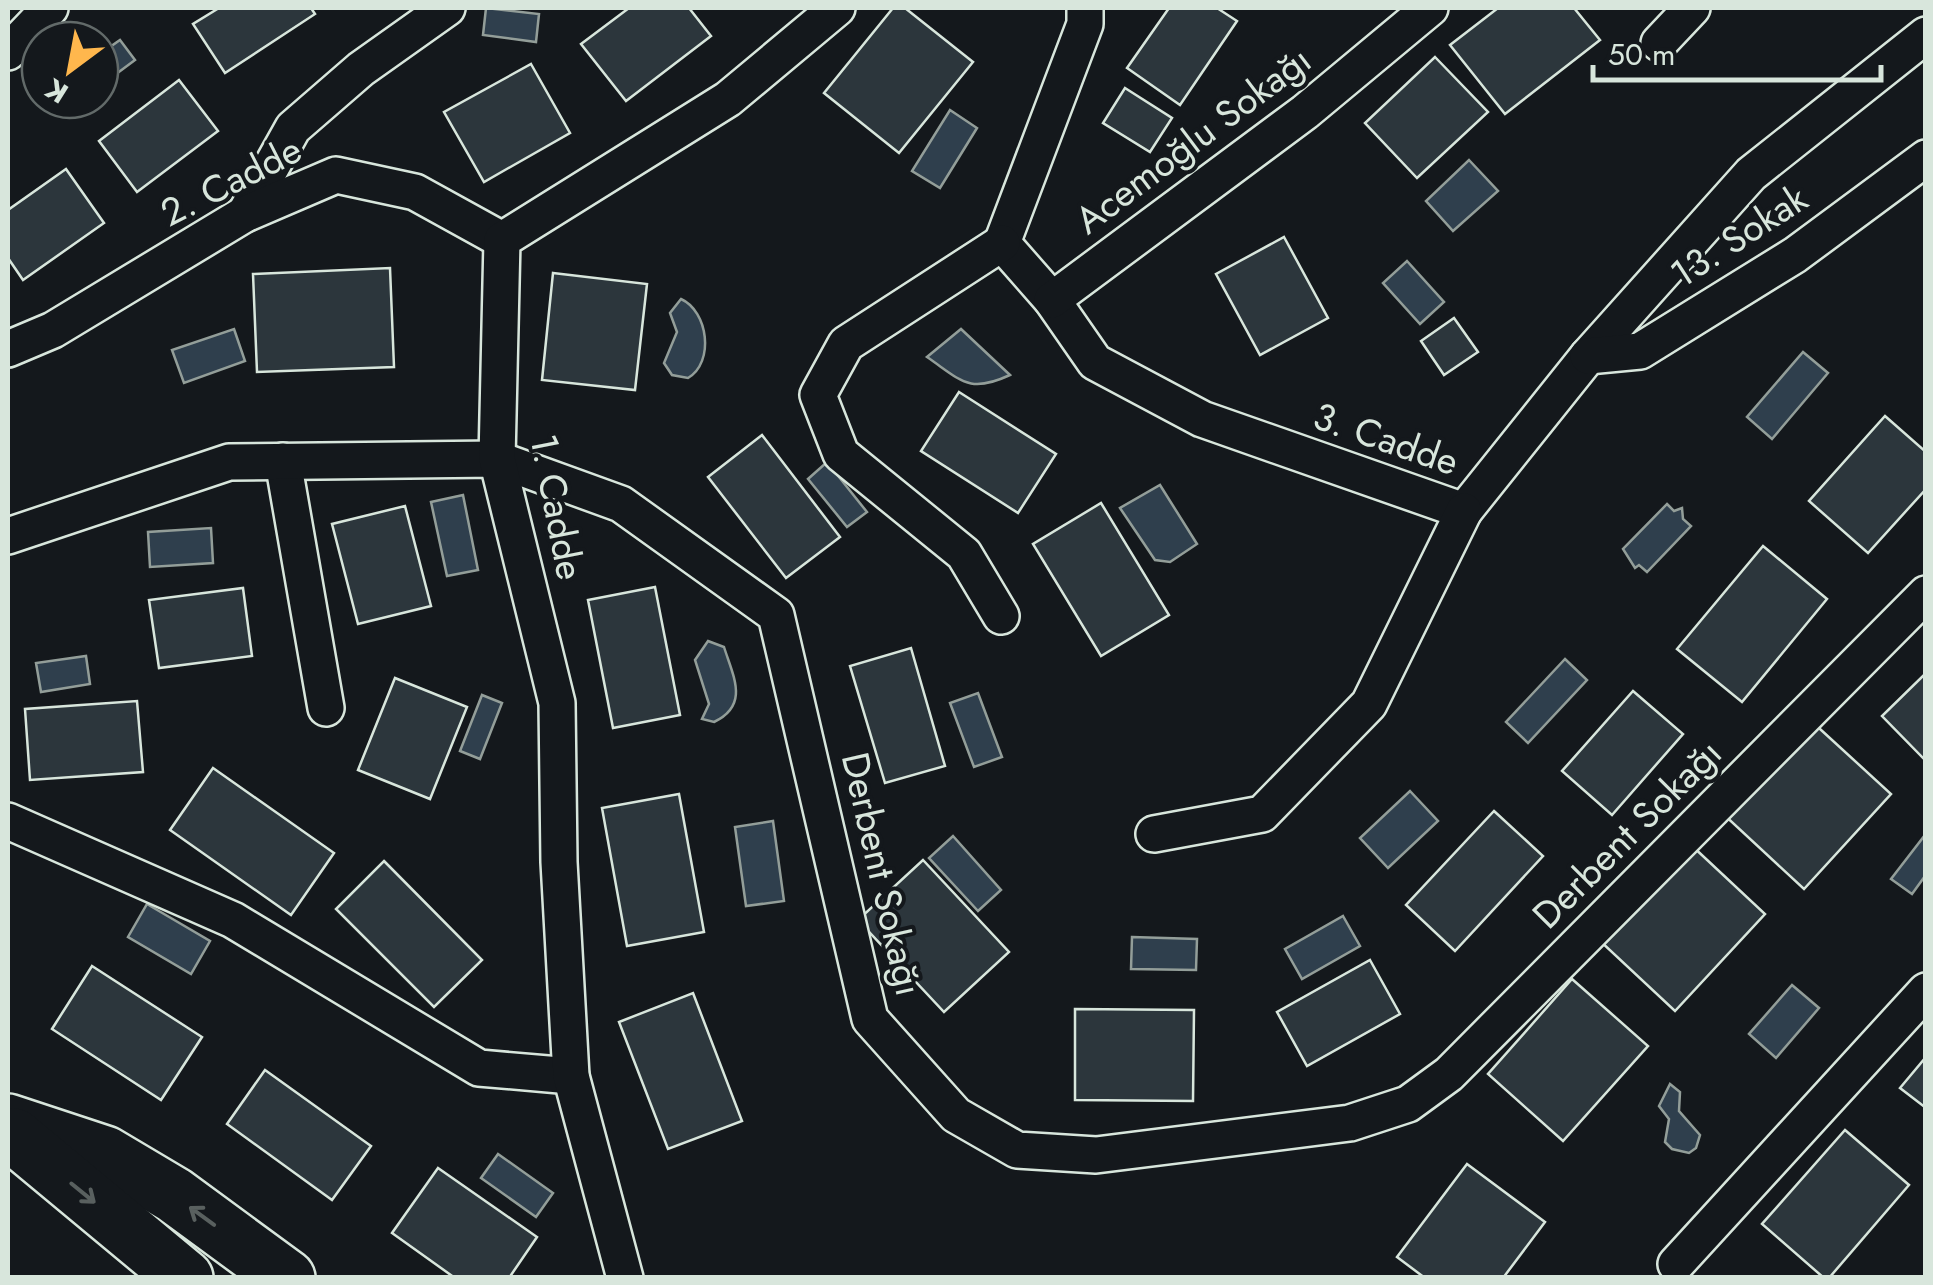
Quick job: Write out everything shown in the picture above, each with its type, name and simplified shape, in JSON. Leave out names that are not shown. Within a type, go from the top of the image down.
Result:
[{"type":"main road","points":[[8,1122],[105,1154],[174,1196],[286,1278]]},
{"type":"main road","points":[[8,1131],[186,1278]]},
{"type":"street","points":[[8,52],[50,8]]},
{"type":"street","points":[[244,214],[293,128],[362,69],[447,8]]},
{"type":"street","points":[[502,240],[728,100],[837,8]]},
{"type":"street","name":"Acemoğlu Sokağı","points":[[1052,300],[1305,112],[1430,8]]},
{"type":"street","points":[[1659,42],[1692,8]]},
{"type":"street","points":[[1001,616],[964,554],[841,454],[818,396],[846,344],[1002,242],[1091,13]]},
{"type":"street","name":"3. Cadde","points":[[1002,242],[1052,300],[1095,362],[1202,418],[1464,511],[1588,356],[1750,174],[1926,36]]},
{"type":"street","name":"13. Sokak","points":[[1588,356],[1640,351],[1795,255],[1926,158]]},
{"type":"street","name":"2. Cadde","points":[[8,349],[54,330],[244,214],[336,175],[415,192],[502,240]]},
{"type":"street","name":"1. Cadde","points":[[502,240],[497,459],[557,703],[558,862],[572,1076],[625,1278]]},
{"type":"street","name":"Derbent Sokağı","points":[[8,536],[229,462],[497,459],[622,504],[776,615],[870,1019],[956,1115],[1017,1150],[1096,1155],[1350,1123],[1408,1104],[1449,1074],[1926,594]]},
{"type":"street","points":[[284,461],[326,708]]},
{"type":"street","points":[[1154,834],[1262,814],[1355,718],[1368,704],[1464,511]]},
{"type":"street","points":[[8,821],[233,920],[479,1068],[572,1076]]},
{"type":"street","points":[[1676,1264],[1926,990]]},
{"type":"street","points":[[600,1278],[616,1242]]},
{"type":"water","points":[[486,8],[539,14],[536,42],[483,35]]},
{"type":"water","points":[[120,40],[135,60],[120,71]]},
{"type":"water","points":[[950,110],[977,128],[940,188],[912,171]]},
{"type":"water","points":[[1469,160],[1498,191],[1453,231],[1426,201]]},
{"type":"water","points":[[1407,261],[1444,302],[1420,324],[1383,283]]},
{"type":"water","points":[[681,299],[697,314],[705,337],[702,361],[688,378],[672,375],[664,363],[677,332],[670,313]]},
{"type":"water","points":[[234,329],[245,361],[184,383],[172,350]]},
{"type":"water","points":[[961,329],[1010,375],[975,384],[949,373],[927,357]]},
{"type":"water","points":[[1803,352],[1828,373],[1772,439],[1747,417]]},
{"type":"water","points":[[827,462],[867,512],[847,527],[808,479]]},
{"type":"water","points":[[1160,485],[1197,544],[1170,562],[1155,560],[1120,508]]},
{"type":"water","points":[[463,495],[478,570],[447,576],[431,502]]},
{"type":"water","points":[[1667,504],[1674,511],[1682,508],[1683,519],[1691,526],[1647,572],[1639,565],[1635,568],[1623,549]]},
{"type":"water","points":[[211,528],[213,563],[150,567],[148,532]]},
{"type":"water","points":[[708,641],[724,647],[736,689],[732,707],[714,722],[702,719],[709,704],[695,660]]},
{"type":"water","points":[[86,656],[90,684],[41,692],[36,663]]},
{"type":"water","points":[[1565,659],[1587,680],[1528,743],[1506,722]]},
{"type":"water","points":[[978,693],[1002,757],[974,767],[950,703]]},
{"type":"water","points":[[482,695],[502,703],[480,759],[460,751]]},
{"type":"water","points":[[1410,791],[1438,821],[1388,868],[1360,838]]},
{"type":"water","points":[[773,821],[784,901],[746,906],[735,827]]},
{"type":"water","points":[[1925,835],[1925,876],[1912,894],[1891,879]]},
{"type":"water","points":[[953,836],[1001,890],[978,911],[929,858]]},
{"type":"water","points":[[147,904],[210,941],[191,974],[128,937]]},
{"type":"water","points":[[1343,916],[1360,946],[1302,979],[1285,949]]},
{"type":"water","points":[[1132,937],[1197,939],[1196,970],[1131,969]]},
{"type":"water","points":[[1792,985],[1819,1008],[1776,1058],[1749,1034]]},
{"type":"water","points":[[1670,1084],[1680,1092],[1679,1111],[1700,1135],[1696,1148],[1689,1153],[1672,1149],[1665,1142],[1669,1119],[1659,1106]]},
{"type":"water","points":[[498,1154],[553,1193],[536,1217],[481,1178]]},
{"type":"building","points":[[219,8],[311,8],[315,14],[225,73],[193,24]]},
{"type":"building","points":[[629,8],[689,8],[711,36],[626,101],[581,44]]},
{"type":"building","points":[[893,8],[905,8],[973,62],[899,153],[824,93]]},
{"type":"building","points":[[1169,8],[1217,8],[1237,21],[1180,105],[1127,68]]},
{"type":"building","points":[[1498,8],[1574,8],[1600,40],[1505,114],[1450,45]]},
{"type":"building","points":[[1435,57],[1488,112],[1417,178],[1365,123]]},
{"type":"building","points":[[531,64],[570,133],[484,182],[444,112]]},
{"type":"building","points":[[179,80],[218,131],[137,192],[99,141]]},
{"type":"building","points":[[1125,88],[1172,118],[1150,152],[1103,123]]},
{"type":"building","points":[[66,169],[104,223],[23,280],[8,258],[8,210]]},
{"type":"building","points":[[1284,237],[1328,318],[1260,355],[1216,274]]},
{"type":"building","points":[[390,268],[394,367],[257,372],[253,274]]},
{"type":"building","points":[[553,273],[647,284],[635,390],[542,380]]},
{"type":"building","points":[[1454,318],[1478,352],[1444,375],[1421,341]]},
{"type":"building","points":[[959,392],[1056,454],[1018,513],[921,451]]},
{"type":"building","points":[[1885,416],[1926,452],[1926,489],[1868,553],[1809,501]]},
{"type":"building","points":[[762,435],[840,537],[786,578],[708,477]]},
{"type":"building","points":[[1101,503],[1169,615],[1101,656],[1033,544]]},
{"type":"building","points":[[405,506],[431,606],[358,624],[332,524]]},
{"type":"building","points":[[1763,546],[1827,599],[1742,702],[1677,649]]},
{"type":"building","points":[[655,587],[680,715],[613,728],[588,600]]},
{"type":"building","points":[[243,588],[252,656],[159,668],[149,600]]},
{"type":"building","points":[[911,648],[945,766],[885,783],[850,666]]},
{"type":"building","points":[[1926,673],[1926,761],[1882,716]]},
{"type":"building","points":[[395,678],[467,707],[430,799],[358,770]]},
{"type":"building","points":[[1633,691],[1683,734],[1612,815],[1562,771]]},
{"type":"building","points":[[137,701],[143,772],[30,780],[25,709]]},
{"type":"building","points":[[1808,718],[1891,794],[1804,889],[1721,812]]},
{"type":"building","points":[[213,768],[334,853],[291,915],[170,830]]},
{"type":"building","points":[[679,794],[704,932],[627,946],[602,808]]},
{"type":"building","points":[[1494,811],[1543,856],[1455,951],[1406,905]]},
{"type":"building","points":[[1689,843],[1765,914],[1675,1011],[1599,940]]},
{"type":"building","points":[[923,860],[1009,952],[944,1012],[858,920]]},
{"type":"building","points":[[384,861],[482,960],[434,1007],[336,909]]},
{"type":"building","points":[[1370,960],[1400,1014],[1307,1066],[1277,1012]]},
{"type":"building","points":[[92,966],[202,1037],[161,1100],[52,1029]]},
{"type":"building","points":[[1572,979],[1648,1046],[1563,1141],[1488,1074]]},
{"type":"building","points":[[693,993],[742,1121],[668,1149],[619,1022]]},
{"type":"building","points":[[1075,1009],[1194,1010],[1193,1101],[1075,1100]]},
{"type":"building","points":[[1926,1057],[1926,1108],[1900,1088]]},
{"type":"building","points":[[265,1070],[371,1146],[332,1200],[227,1124]]},
{"type":"building","points":[[1845,1130],[1909,1185],[1829,1278],[1824,1278],[1762,1224]]},
{"type":"building","points":[[1467,1164],[1545,1222],[1503,1278],[1425,1278],[1397,1257]]},
{"type":"building","points":[[438,1168],[537,1237],[509,1278],[455,1278],[392,1233]]}]
